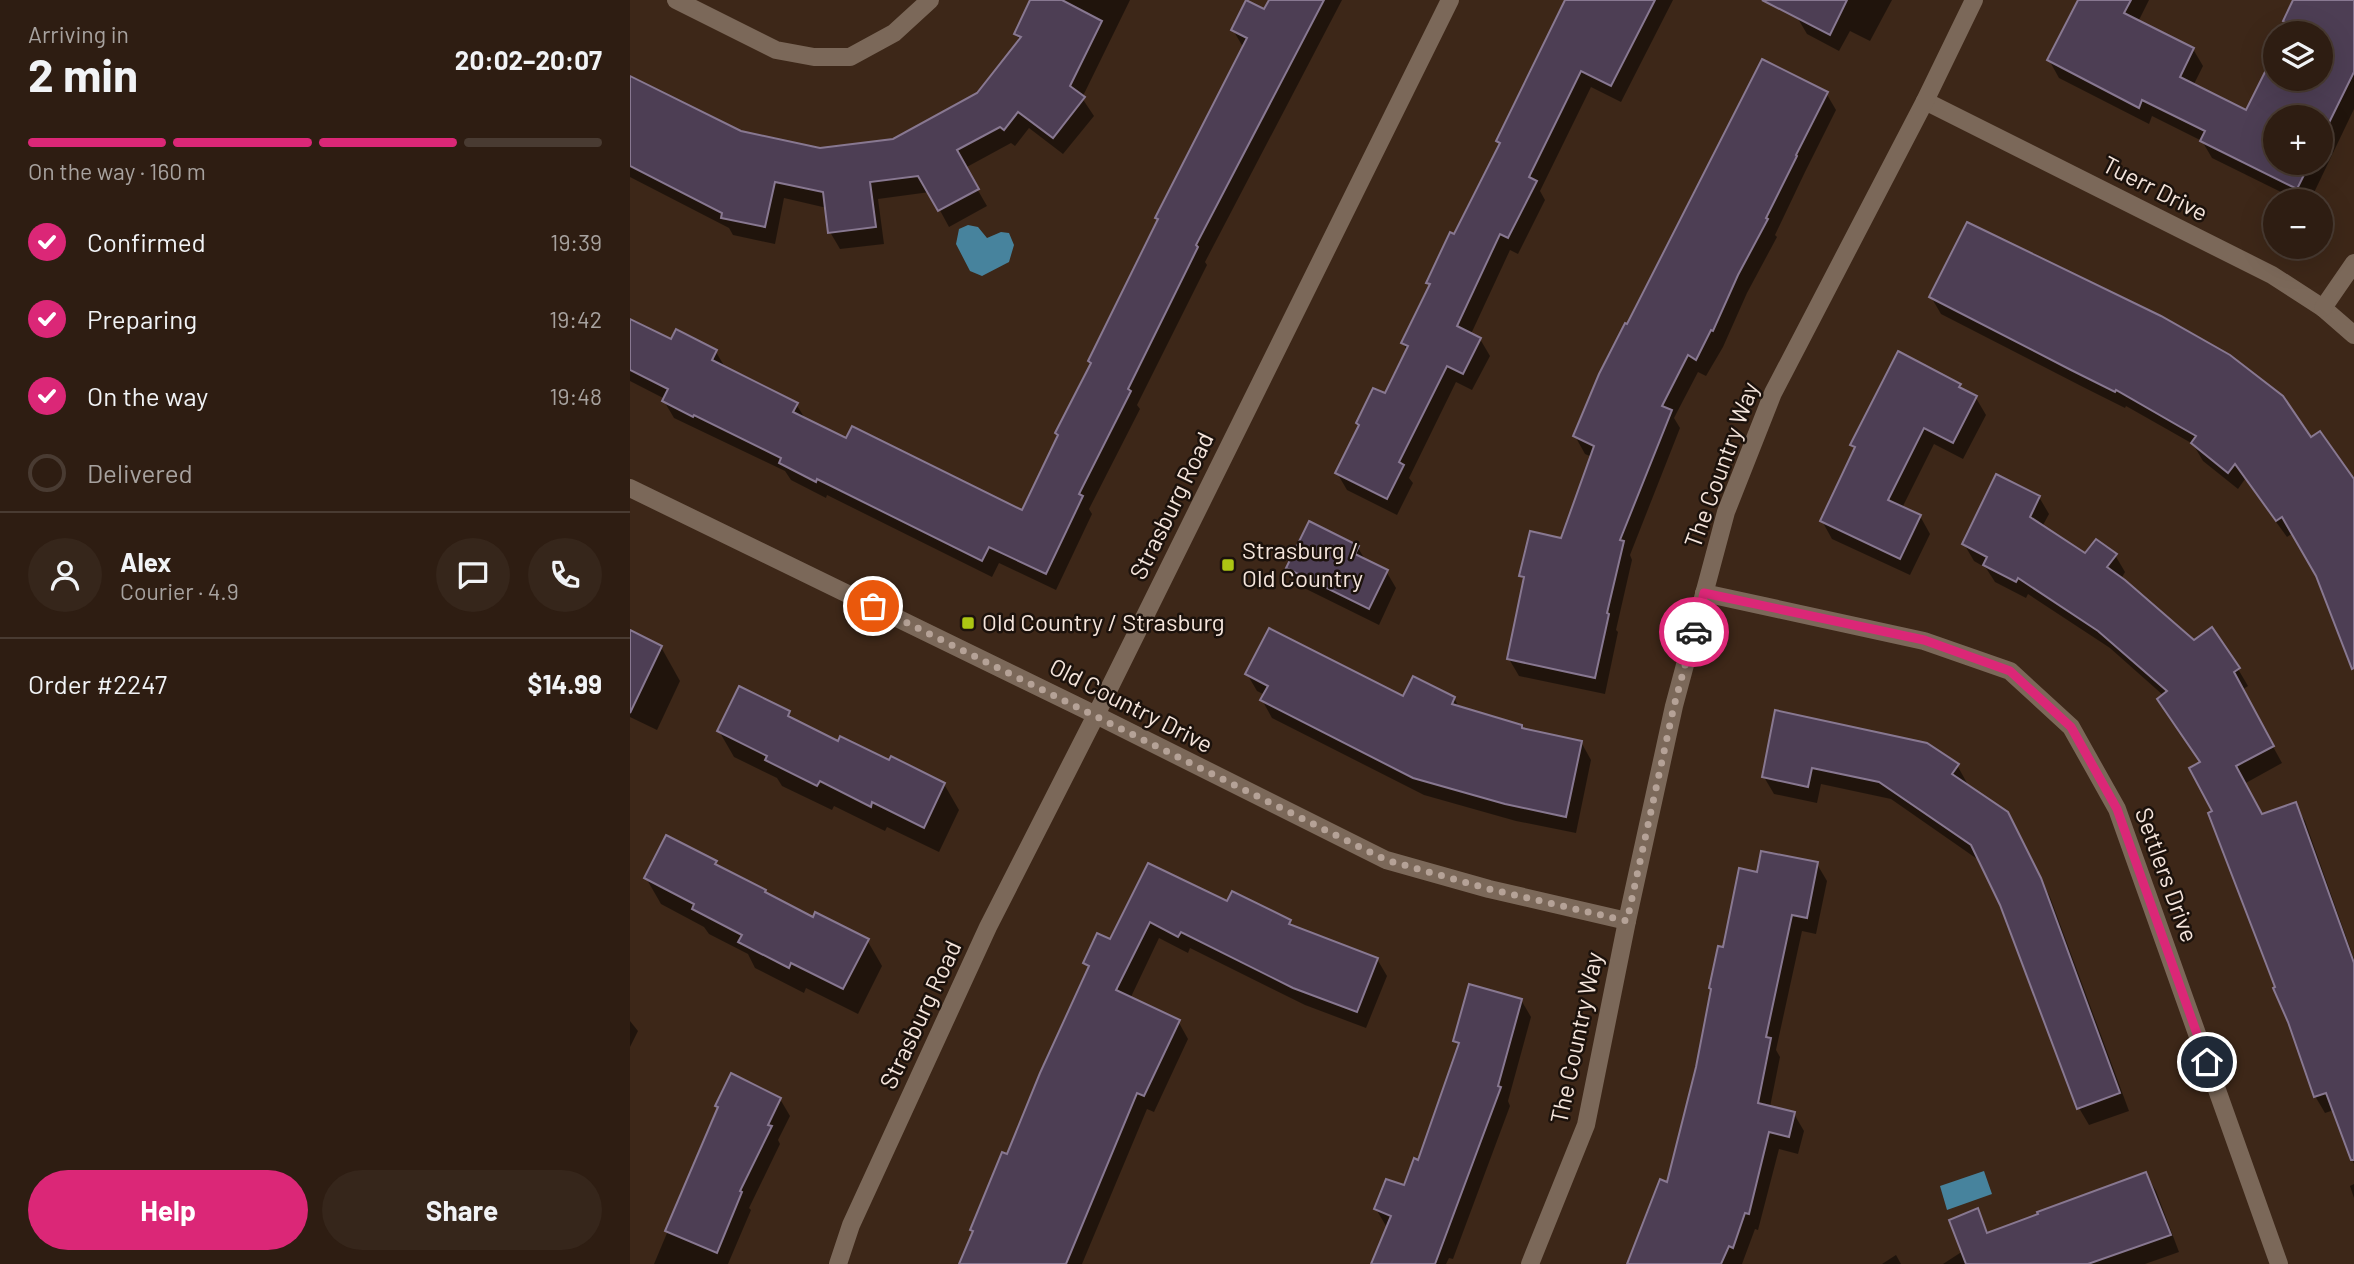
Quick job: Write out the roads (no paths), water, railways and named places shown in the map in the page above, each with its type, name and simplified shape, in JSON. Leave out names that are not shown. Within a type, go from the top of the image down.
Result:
[{"type":"street","points":[[676,0],[776,50],[814,57],[850,57],[894,33],[930,0]]},
{"type":"street","name":"Strasburg Road","points":[[838,1264],[851,1225],[988,927],[1450,0]]},
{"type":"street","name":"The Country Way","points":[[1530,1264],[1586,1125],[1674,706],[1726,512],[1773,393],[1925,101],[1974,0]]},
{"type":"street","name":"Tuerr Drive","points":[[1925,101],[2272,275],[2323,308],[2354,335]]},
{"type":"street","points":[[2323,308],[2354,264]]},
{"type":"street","name":"Old Country Drive","points":[[630,488],[1386,860],[1489,889],[1627,921]]},
{"type":"street","name":"Settlers Drive","points":[[1704,593],[1924,640],[2010,671],[2071,727],[2117,809],[2279,1264]]},
{"type":"water","points":[[968,225],[978,227],[987,238],[1001,232],[1009,233],[1014,245],[1009,262],[982,276],[970,271],[956,244],[959,229]]},
{"type":"water","points":[[1984,1171],[1992,1194],[1947,1210],[1940,1186]]},
{"type":"place","name":"Strasburg / Old Country","points":[[1228,565]]},
{"type":"place","name":"Old Country / Strasburg","points":[[968,623]]}]
